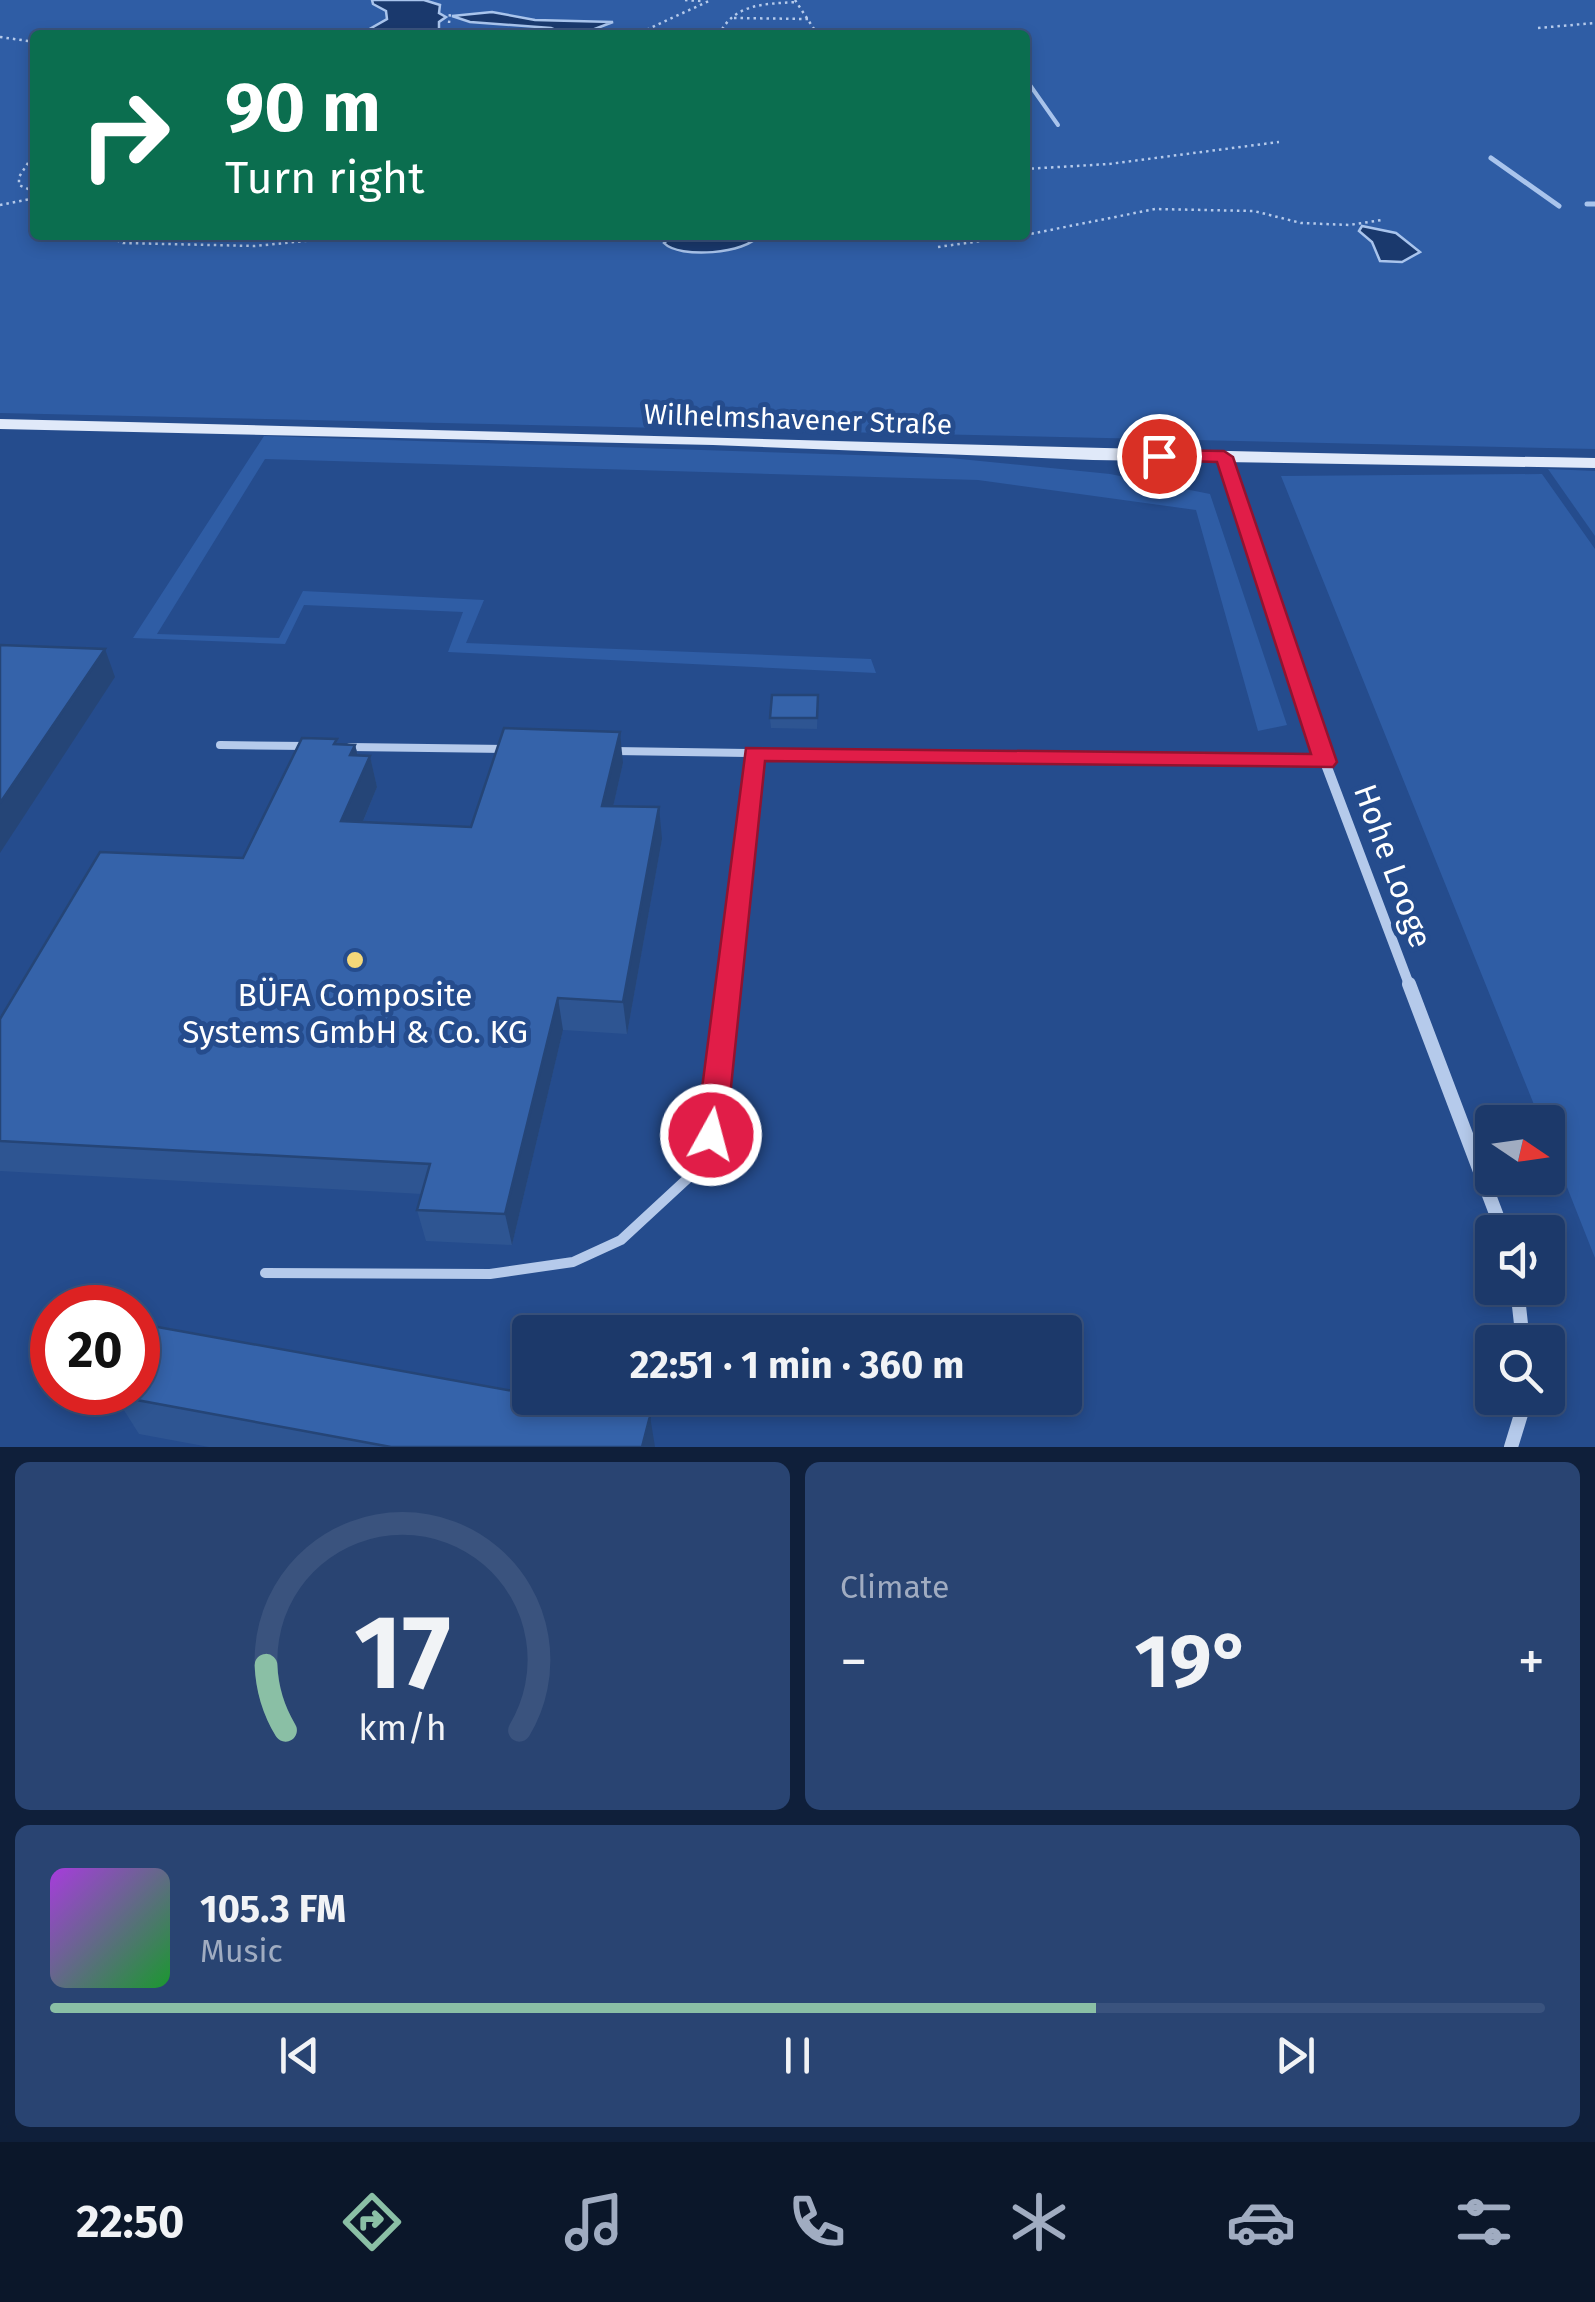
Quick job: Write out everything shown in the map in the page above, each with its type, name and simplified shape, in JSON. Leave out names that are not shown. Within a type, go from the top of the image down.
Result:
[{"type":"street","name":"Wilhelmshavener Straße","points":[[0,424],[1224,457],[1595,462]]},
{"type":"street","name":"Hohe Looge","points":[[1224,457],[1325,762],[1497,1215]]},
{"type":"street","points":[[1511,1447],[1521,1415]]},
{"type":"lane","points":[[220,745],[319,746]]},
{"type":"lane","points":[[339,747],[517,750]]},
{"type":"lane","points":[[596,751],[1325,762]]},
{"type":"lane","points":[[265,1273],[490,1274],[573,1262],[620,1240],[688,1179],[711,1135],[754,753]]},
{"type":"path","points":[[685,0],[709,1]]},
{"type":"path","points":[[646,30],[709,1]]},
{"type":"path","points":[[723,30],[746,6],[796,1],[815,30]]},
{"type":"path","points":[[449,23],[450,13]]},
{"type":"path","points":[[731,18],[808,19]]},
{"type":"path","points":[[1538,28],[1595,23]]},
{"type":"path","points":[[0,37],[30,41]]},
{"type":"path","points":[[1030,169],[1109,164],[1279,142]]},
{"type":"path","points":[[30,159],[19,177],[19,185],[30,190]]},
{"type":"path","points":[[0,206],[30,199]]},
{"type":"path","points":[[1030,234],[1156,208],[1254,211],[1301,223],[1349,225],[1382,220]]},
{"type":"path","points":[[116,240],[124,244],[254,246],[315,240]]},
{"type":"path","points":[[965,240],[969,242]]},
{"type":"path","points":[[938,247],[985,240]]},
{"type":"shaded area","points":[[0,0],[1595,0],[1595,449],[0,413]]},
{"type":"shaded area","points":[[372,0],[424,0],[440,5],[439,13],[446,17],[436,30],[368,30],[387,19],[386,11]]},
{"type":"shaded area","points":[[492,12],[535,20],[613,22],[592,30],[556,30],[470,22],[452,16]]},
{"type":"shaded area","points":[[1362,226],[1396,233],[1420,252],[1402,262],[1380,261],[1372,242],[1359,231]]},
{"type":"shaded area","points":[[753,240],[741,247],[697,253],[664,243]]},
{"type":"shaded area","points":[[264,436],[950,458],[1110,474],[1210,494],[1287,725],[1258,731],[1196,510],[978,480],[265,459],[157,634],[279,638],[303,591],[484,600],[466,643],[871,659],[876,673],[448,652],[463,612],[304,605],[285,644],[133,638]]},
{"type":"shaded area","points":[[1548,469],[1595,471],[1595,536]]},
{"type":"shaded area","points":[[1542,474],[1595,549],[1595,1258],[1565,1182],[1565,1105],[1534,1105],[1281,476]]},
{"type":"building","points":[[0,645],[105,649],[0,803]]},
{"type":"building","points":[[772,695],[818,695],[817,718],[770,718]]},
{"type":"building","name":"BÜFA Composite Systems GmbH & Co. KG","points":[[504,728],[620,732],[602,806],[659,807],[623,1002],[558,998],[505,1214],[417,1210],[430,1164],[0,1141],[0,1019],[100,852],[243,858],[302,738],[337,739],[334,744],[355,745],[350,755],[370,756],[341,821],[471,827]]},
{"type":"building","points":[[160,1327],[512,1391],[512,1415],[650,1416],[642,1447],[391,1447],[160,1404]]},
{"type":"waterway","points":[[1030,85],[1058,125]]},
{"type":"waterway","points":[[1491,158],[1559,206]]},
{"type":"waterway","points":[[1587,204],[1595,204]]},
{"type":"place","name":"BÜFA Composite Systems GmbH & Co. KG","points":[[355,960]]},
{"type":"route","points":[[711,1135],[754,753],[1325,762],[1224,457],[1159,456]]}]
